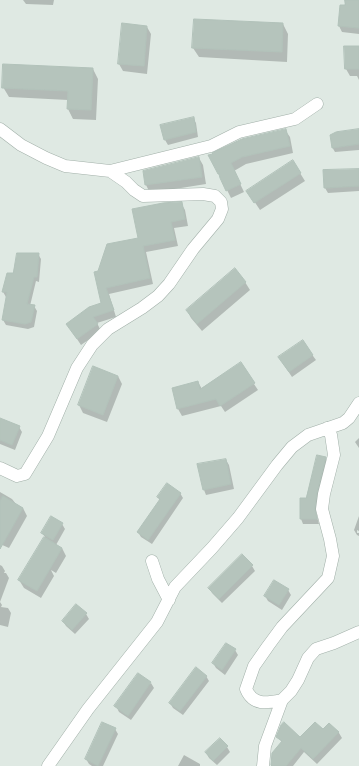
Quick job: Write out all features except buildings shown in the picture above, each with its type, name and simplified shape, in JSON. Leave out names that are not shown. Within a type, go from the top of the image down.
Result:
[{"type":"street","points":[[0,129],[21,145],[65,166],[110,170],[212,146],[239,132],[295,119],[317,104]]},
{"type":"street","points":[[0,468],[17,476],[25,474],[48,436],[77,368],[92,345],[108,329],[142,308],[158,296],[169,284],[193,249],[218,219],[222,209],[221,202],[215,196],[203,194],[143,196],[110,170]]},
{"type":"street","points":[[48,766],[88,710],[157,622],[175,587],[223,536],[292,447],[308,435],[350,418],[359,403]]},
{"type":"street","points":[[282,700],[268,702],[257,701],[249,696],[246,689],[254,666],[268,646],[282,628],[328,578],[333,556],[322,509],[324,494],[334,455],[331,435],[327,428]]},
{"type":"street","points":[[152,561],[158,578],[169,600]]},
{"type":"street","points":[[263,766],[265,746],[282,700],[298,680],[308,658],[316,649],[359,632]]}]
